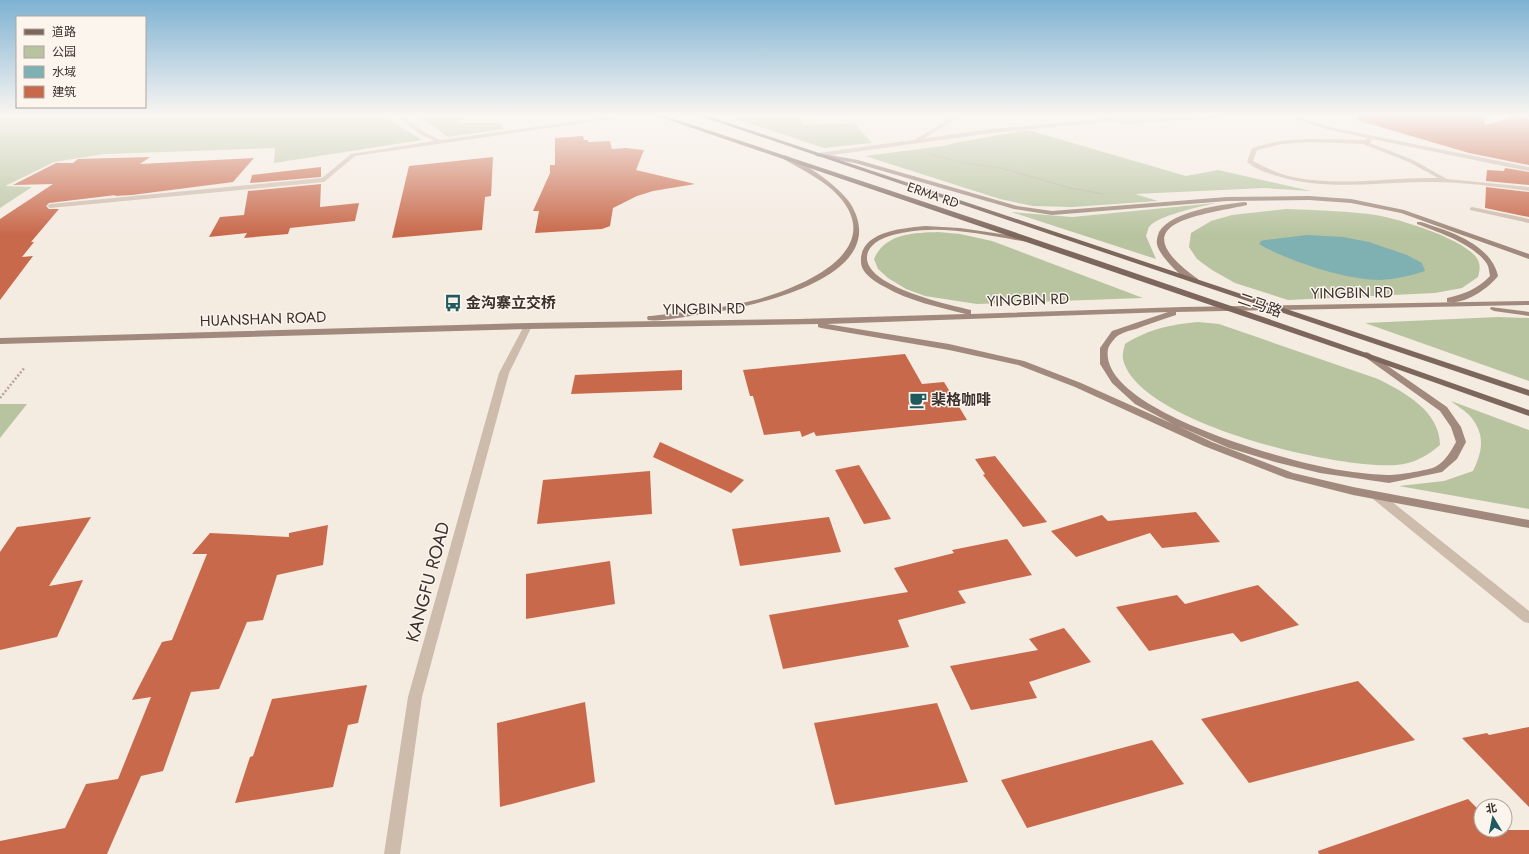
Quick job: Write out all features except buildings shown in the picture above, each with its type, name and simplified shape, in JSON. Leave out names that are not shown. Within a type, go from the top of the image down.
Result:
[{"type":"main road","name":"ERMA RD","points":[[777,155],[1146,281]]},
{"type":"main road","name":"ERMA RD","points":[[818,155],[1195,281]]},
{"type":"main road","points":[[818,155],[856,161],[1016,208],[1052,213],[1227,199],[1309,198],[1351,201],[1402,212],[1433,221],[1529,257]]},
{"type":"main road","points":[[592,325],[703,312],[753,303],[786,292],[806,283],[845,259],[857,234],[857,223],[852,209],[837,191],[784,157]]},
{"type":"main road","points":[[1195,281],[1169,258],[1160,244],[1161,235],[1166,228],[1180,220],[1196,213],[1225,206],[1255,203],[1314,204],[1356,207],[1386,213],[1425,225],[1460,239],[1477,250],[1491,264],[1494,276],[1484,288],[1465,297],[1421,306]]},
{"type":"main road","points":[[984,315],[935,305],[902,293],[883,283],[866,270],[863,258],[866,249],[877,240],[891,234],[910,230],[954,229],[1028,240]]},
{"type":"main road","name":"二马路","points":[[1146,281],[1366,355],[1529,413]]},
{"type":"main road","name":"二马路","points":[[1195,281],[1529,393]]},
{"type":"main road","name":"YINGBIN RD","points":[[528,326],[799,322],[984,315],[1529,303]]},
{"type":"main road","points":[[1462,304],[1529,314]]},
{"type":"main road","points":[[1183,310],[1115,333],[1104,348],[1105,364],[1115,381],[1138,402],[1178,423],[1233,446],[1320,470],[1389,479],[1438,470],[1453,456],[1461,442],[1456,427],[1444,409],[1366,355]]},
{"type":"main road","points":[[799,322],[949,347],[1021,363],[1078,385],[1208,444],[1290,476],[1377,496],[1529,524]]},
{"type":"main road","name":"HUANSHAN ROAD","points":[[0,341],[528,326]]},
{"type":"street","points":[[50,206],[324,180],[354,155]]},
{"type":"street","points":[[1252,155],[1250,162],[1263,170],[1292,179],[1324,182],[1471,182],[1529,189]]},
{"type":"street","points":[[1395,155],[1411,161],[1447,181]]},
{"type":"street","points":[[1459,155],[1529,169]]},
{"type":"street","points":[[1472,209],[1529,221]]},
{"type":"street","name":"KANGFU ROAD","points":[[392,854],[415,697],[504,373],[528,326]]},
{"type":"street","points":[[1377,496],[1529,618]]},
{"type":"path","points":[[930,155],[964,163],[1001,168],[1070,188],[1103,194]]},
{"type":"path","points":[[0,398],[25,367]]},
{"type":"green space","points":[[0,155],[99,155],[54,162],[5,186],[32,187],[0,208]]},
{"type":"green space","points":[[275,155],[326,155],[274,163]]},
{"type":"green space","points":[[1113,155],[1186,176],[1218,170],[1311,191],[1264,188],[1135,194],[1158,201],[1072,207],[1033,206],[1000,199],[865,156]]},
{"type":"green space","points":[[1216,203],[1170,215],[1153,223],[1149,227],[1146,236],[1156,259],[1011,212],[1072,217]]},
{"type":"green space","points":[[1286,209],[1369,214],[1394,219],[1426,229],[1456,242],[1476,257],[1480,267],[1478,277],[1462,288],[1435,293],[1288,300],[1235,283],[1212,270],[1197,259],[1189,247],[1191,233],[1211,221],[1232,215]]},
{"type":"green space","points":[[938,232],[960,234],[992,241],[1143,298],[977,304],[925,296],[906,289],[888,278],[878,269],[874,259],[879,250],[893,239],[910,234]]},
{"type":"green space","points":[[1498,317],[1529,318],[1529,381],[1365,323]]},
{"type":"green space","points":[[1198,322],[1219,324],[1378,379],[1399,390],[1419,404],[1434,422],[1440,445],[1420,459],[1408,463],[1396,465],[1368,465],[1331,460],[1288,451],[1243,438],[1201,422],[1164,403],[1136,382],[1123,359],[1125,344],[1142,335],[1160,328]]},
{"type":"green space","points":[[1451,401],[1529,430],[1529,509],[1399,486],[1444,481],[1473,471],[1479,457],[1481,437],[1476,424],[1471,417]]},
{"type":"green space","points":[[0,404],[27,404],[0,438]]},
{"type":"water","points":[[1307,235],[1343,237],[1369,242],[1407,255],[1422,263],[1425,271],[1403,277],[1380,280],[1351,277],[1301,263],[1259,244],[1261,241],[1265,240]]},
{"type":"place","name":"金沟寨立交桥","points":[[453,303]]},
{"type":"place","name":"棐格咖啡","points":[[918,400]]}]
